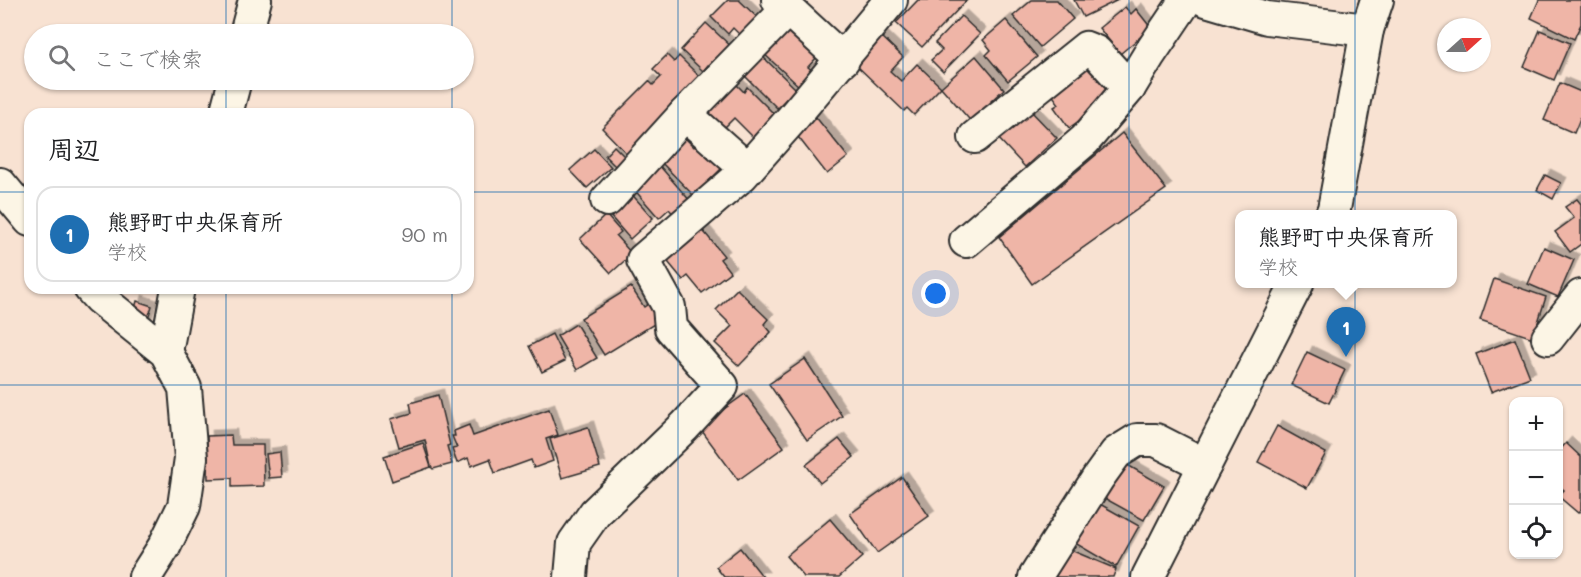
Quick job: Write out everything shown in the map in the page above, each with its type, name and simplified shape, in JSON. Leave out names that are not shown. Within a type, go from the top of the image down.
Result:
[{"type":"street","points":[[249,24],[255,0]]},
{"type":"street","points":[[571,577],[574,543],[595,513],[686,426],[722,386],[671,328],[669,307],[643,260],[742,175],[843,60],[891,0]]},
{"type":"street","points":[[966,241],[1085,140],[1129,88],[1186,0]]},
{"type":"street","points":[[1206,0],[1267,18],[1367,30]]},
{"type":"street","points":[[1334,210],[1367,30],[1377,0]]},
{"type":"street","points":[[607,200],[777,10],[843,60]]},
{"type":"street","points":[[975,137],[1086,48],[1096,52],[1129,88]]},
{"type":"street","points":[[228,108],[232,90]]},
{"type":"street","points":[[685,114],[747,169]]},
{"type":"street","points":[[0,184],[24,213]]},
{"type":"street","points":[[1148,577],[1295,288]]},
{"type":"street","points":[[95,294],[166,352],[185,388],[191,458],[184,506],[164,547],[145,577]]},
{"type":"street","points":[[166,352],[177,294]]},
{"type":"street","points":[[1548,338],[1581,296]]},
{"type":"street","points":[[1035,577],[1116,453],[1137,440],[1156,440],[1205,465]]},
{"type":"building","points":[[728,0],[739,0],[764,24],[747,42],[733,28],[728,34],[711,17]]},
{"type":"building","points":[[918,0],[967,0],[922,47],[896,23]]},
{"type":"building","points":[[1032,0],[1057,0],[1073,19],[1040,47],[1013,16]]},
{"type":"building","points":[[1074,0],[1118,0],[1083,17]]},
{"type":"building","points":[[1539,0],[1581,0],[1581,24],[1574,39],[1531,18]]},
{"type":"building","points":[[1125,7],[1131,14],[1136,9],[1151,28],[1120,54],[1099,28]]},
{"type":"building","points":[[961,16],[980,34],[943,72],[931,60],[942,50],[935,43]]},
{"type":"building","points":[[1006,20],[1037,57],[1008,81],[986,55],[991,50],[983,40]]},
{"type":"building","points":[[706,23],[736,51],[716,72],[708,65],[703,71],[681,50]]},
{"type":"building","points":[[785,27],[817,57],[808,67],[814,72],[800,87],[762,52]]},
{"type":"building","points":[[1540,30],[1570,43],[1554,80],[1524,67]]},
{"type":"building","points":[[881,36],[903,57],[890,71],[901,81],[917,64],[941,87],[914,115],[907,108],[904,111],[855,64]]},
{"type":"building","points":[[667,55],[674,62],[679,56],[701,78],[628,155],[602,128],[649,81],[653,85],[661,77],[653,69]]},
{"type":"building","points":[[761,55],[796,89],[777,108],[739,70]]},
{"type":"building","points":[[976,56],[1004,89],[991,101],[997,107],[975,126],[941,87]]},
{"type":"building","points":[[1089,64],[1113,96],[1069,128],[1054,107],[1059,104],[1051,93]]},
{"type":"building","points":[[734,82],[744,92],[747,87],[775,115],[753,137],[734,118],[721,131],[702,113]]},
{"type":"building","points":[[1560,83],[1581,92],[1581,116],[1574,133],[1544,120]]},
{"type":"building","points":[[1029,109],[1057,138],[1025,167],[998,138]]},
{"type":"building","points":[[815,116],[848,157],[827,174],[795,133]]},
{"type":"building","points":[[1122,133],[1166,189],[1032,284],[999,237]]},
{"type":"building","points":[[683,136],[694,147],[699,141],[724,166],[694,196],[659,160]]},
{"type":"building","points":[[614,146],[630,162],[621,172],[605,156]]},
{"type":"building","points":[[594,149],[611,167],[587,188],[570,170]]},
{"type":"building","points":[[658,164],[691,202],[675,216],[669,209],[659,218],[632,187]]},
{"type":"building","points":[[1545,175],[1561,183],[1553,199],[1537,190]]},
{"type":"building","points":[[627,189],[653,218],[630,239],[605,210]]},
{"type":"building","points":[[1577,199],[1581,204],[1581,244],[1570,252],[1555,232],[1574,218],[1565,207]]},
{"type":"building","points":[[606,215],[621,232],[616,236],[632,254],[611,273],[580,239]]},
{"type":"building","points":[[700,227],[724,256],[720,259],[730,272],[702,293],[688,276],[683,280],[664,257]]},
{"type":"building","points":[[1544,247],[1574,260],[1558,297],[1528,284]]},
{"type":"building","points":[[1494,279],[1546,297],[1533,338],[1480,320]]},
{"type":"building","points":[[631,287],[644,307],[653,301],[664,318],[604,355],[581,318]]},
{"type":"building","points":[[737,289],[768,319],[764,324],[771,332],[739,366],[715,343],[732,326],[716,310]]},
{"type":"building","points":[[137,301],[152,306],[146,324],[132,319]]},
{"type":"building","points":[[576,324],[597,358],[577,370],[557,336]]},
{"type":"building","points":[[552,334],[565,361],[542,372],[529,346]]},
{"type":"building","points":[[1515,339],[1530,377],[1491,392],[1476,354]]},
{"type":"building","points":[[1307,352],[1345,370],[1329,403],[1291,385]]},
{"type":"building","points":[[805,359],[842,416],[807,440],[769,384]]},
{"type":"building","points":[[745,394],[784,447],[738,480],[699,427]]},
{"type":"building","points":[[438,395],[450,445],[447,446],[452,464],[433,469],[425,440],[399,447],[391,419],[412,413],[410,403]]},
{"type":"building","points":[[549,409],[558,435],[546,439],[553,461],[534,468],[531,460],[495,473],[490,459],[471,466],[468,458],[457,463],[452,449],[457,448],[452,436],[455,436],[454,431],[469,425],[473,436]]},
{"type":"building","points":[[1277,426],[1326,453],[1307,488],[1258,462]]},
{"type":"building","points":[[588,427],[600,467],[562,478],[550,439]]},
{"type":"building","points":[[231,435],[232,445],[263,445],[264,486],[232,487],[232,478],[208,479],[207,436]]},
{"type":"building","points":[[839,439],[854,457],[820,483],[806,465]]},
{"type":"building","points":[[423,443],[431,467],[392,481],[384,456]]},
{"type":"building","points":[[1566,443],[1581,457],[1581,510],[1578,513],[1563,500],[1563,446]]},
{"type":"building","points":[[280,452],[282,477],[269,478],[266,454]]},
{"type":"building","points":[[1124,463],[1164,486],[1144,520],[1104,498]]},
{"type":"building","points":[[902,477],[929,516],[877,553],[850,514]]},
{"type":"building","points":[[1098,503],[1139,526],[1116,567],[1075,543]]},
{"type":"building","points":[[830,519],[862,557],[839,577],[804,577],[786,556]]},
{"type":"building","points":[[740,548],[763,577],[724,577],[716,567]]},
{"type":"building","points":[[1066,548],[1116,569],[1113,577],[1052,577]]},
{"type":"place","name":"熊野町中央保育所","points":[[1346,357]]}]
